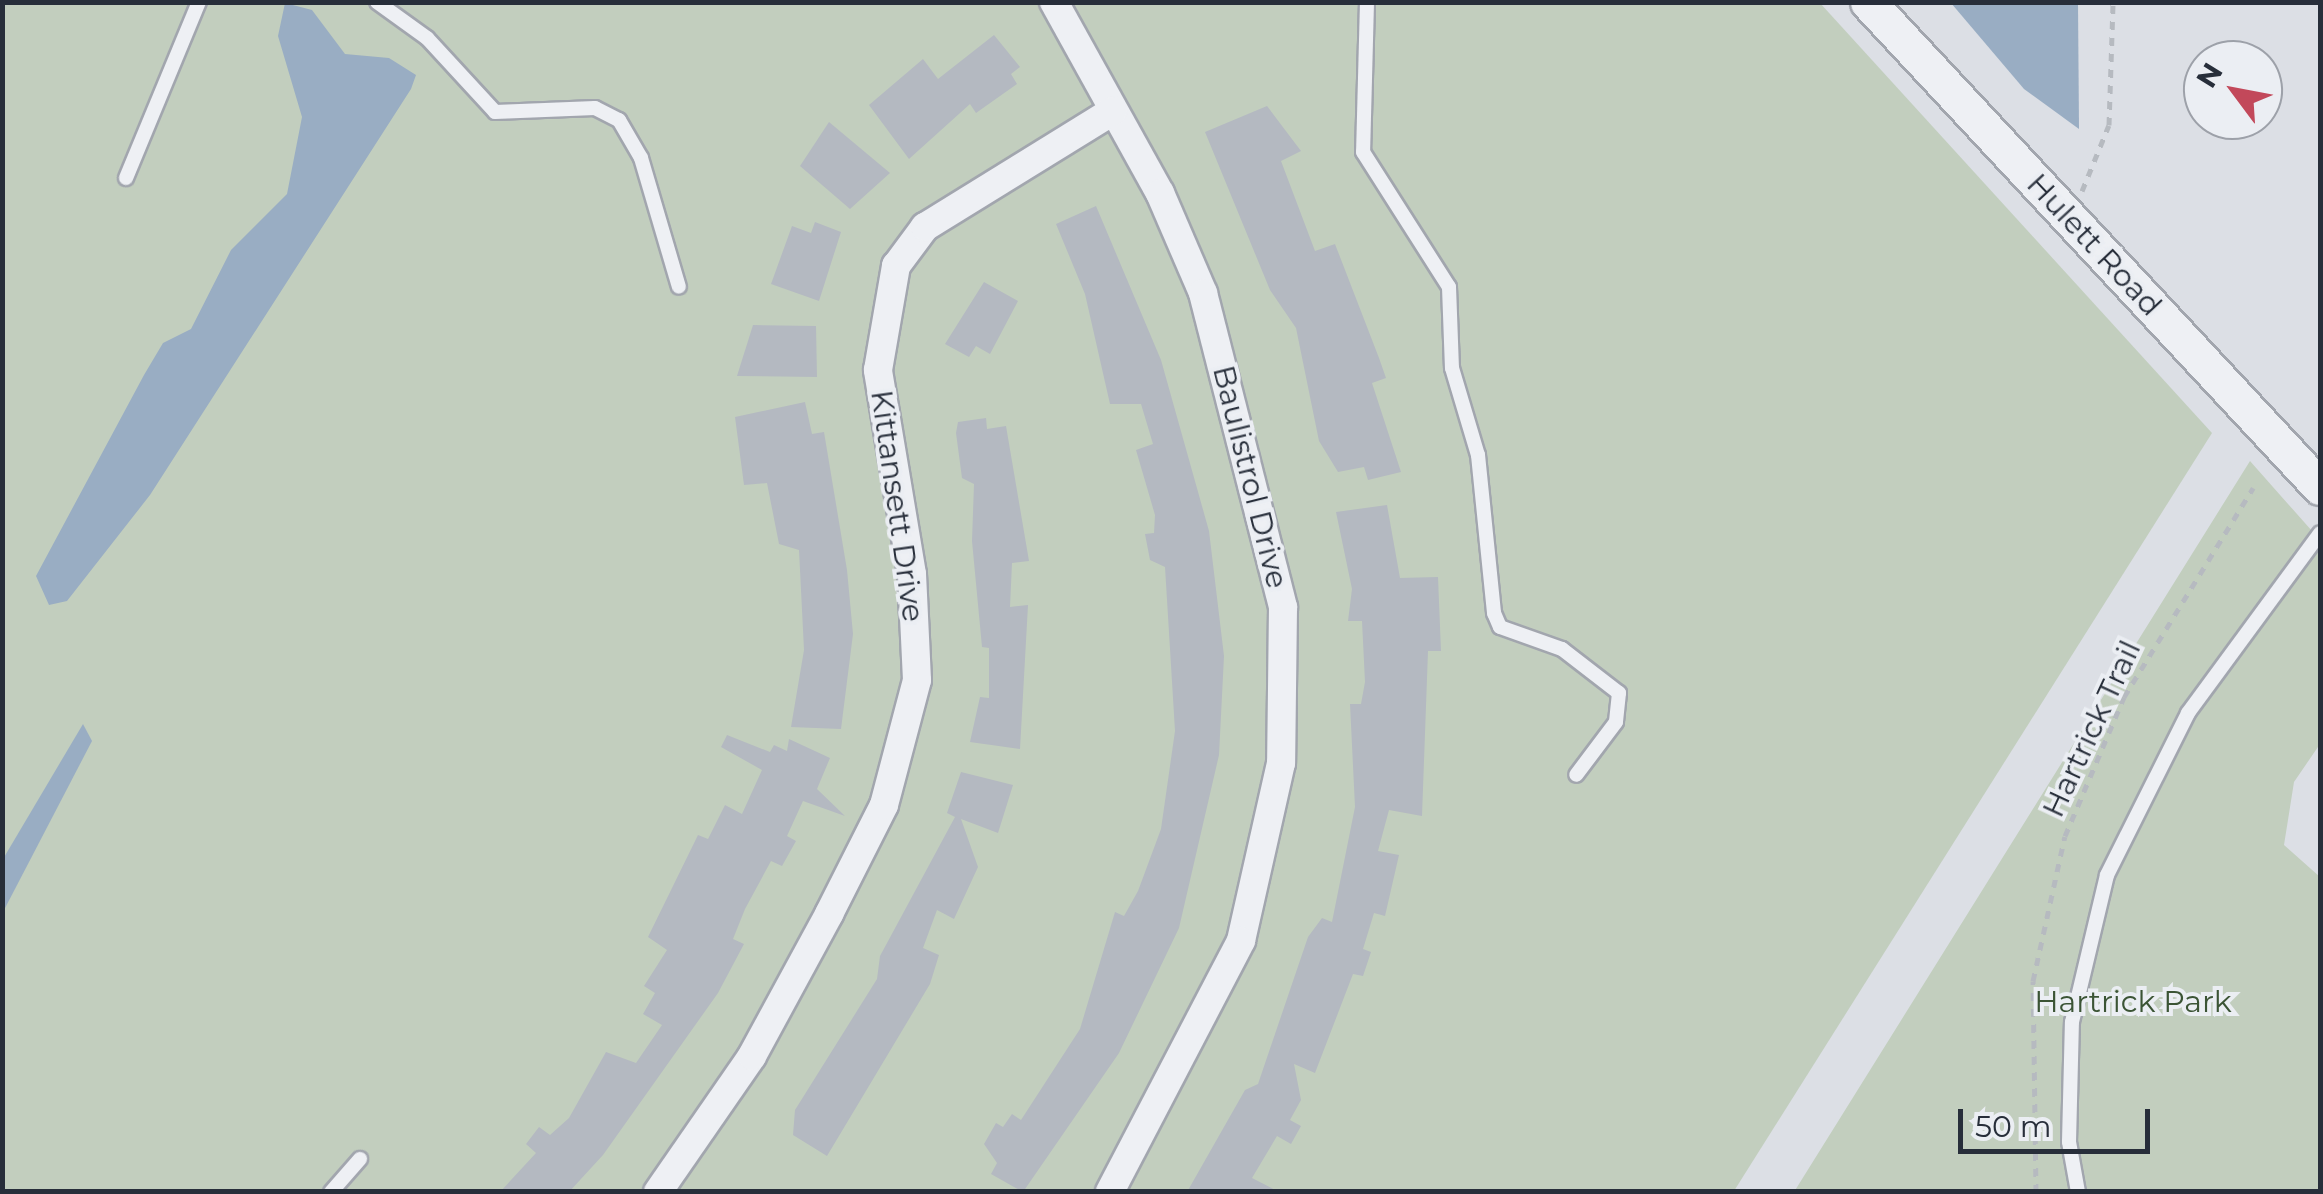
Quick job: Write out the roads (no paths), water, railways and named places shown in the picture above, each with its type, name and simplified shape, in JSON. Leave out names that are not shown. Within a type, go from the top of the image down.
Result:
[{"type":"street","name":"Baulistrol Drive","points":[[1054,2],[1203,293],[1267,527],[1283,623],[1282,763],[1241,941],[1110,1192]]},
{"type":"street","name":"Hulett Road","points":[[1868,2],[2320,487]]},
{"type":"street","name":"Kittansett Drive","points":[[658,1192],[752,1056],[829,914],[884,805],[917,680],[912,574],[878,370],[896,266],[924,227],[1113,111]]},
{"type":"lane","points":[[126,178],[199,2]]},
{"type":"lane","points":[[377,2],[427,38],[495,112],[595,108],[619,120],[641,158],[678,287]]},
{"type":"lane","points":[[1367,2],[1363,152],[1449,288],[1452,368],[1478,455],[1494,613],[1500,627],[1562,650],[1618,693],[1616,722],[1576,775]]},
{"type":"lane","points":[[2078,1192],[2070,1142],[2072,1022],[2107,875],[2188,713],[2320,532]]},
{"type":"lane","points":[[331,1192],[360,1159]]},
{"type":"water","points":[[285,3],[312,10],[345,54],[389,58],[416,75],[411,89],[150,495],[67,601],[49,605],[36,576],[144,375],[163,343],[191,329],[231,250],[287,194],[302,117],[278,36]]},
{"type":"water","points":[[1951,3],[2078,3],[2079,129],[2024,89]]},
{"type":"water","points":[[83,724],[92,741],[3,912],[3,859]]},
{"type":"park label","name":"Hartrick Park","points":[[2133,1002]]}]
